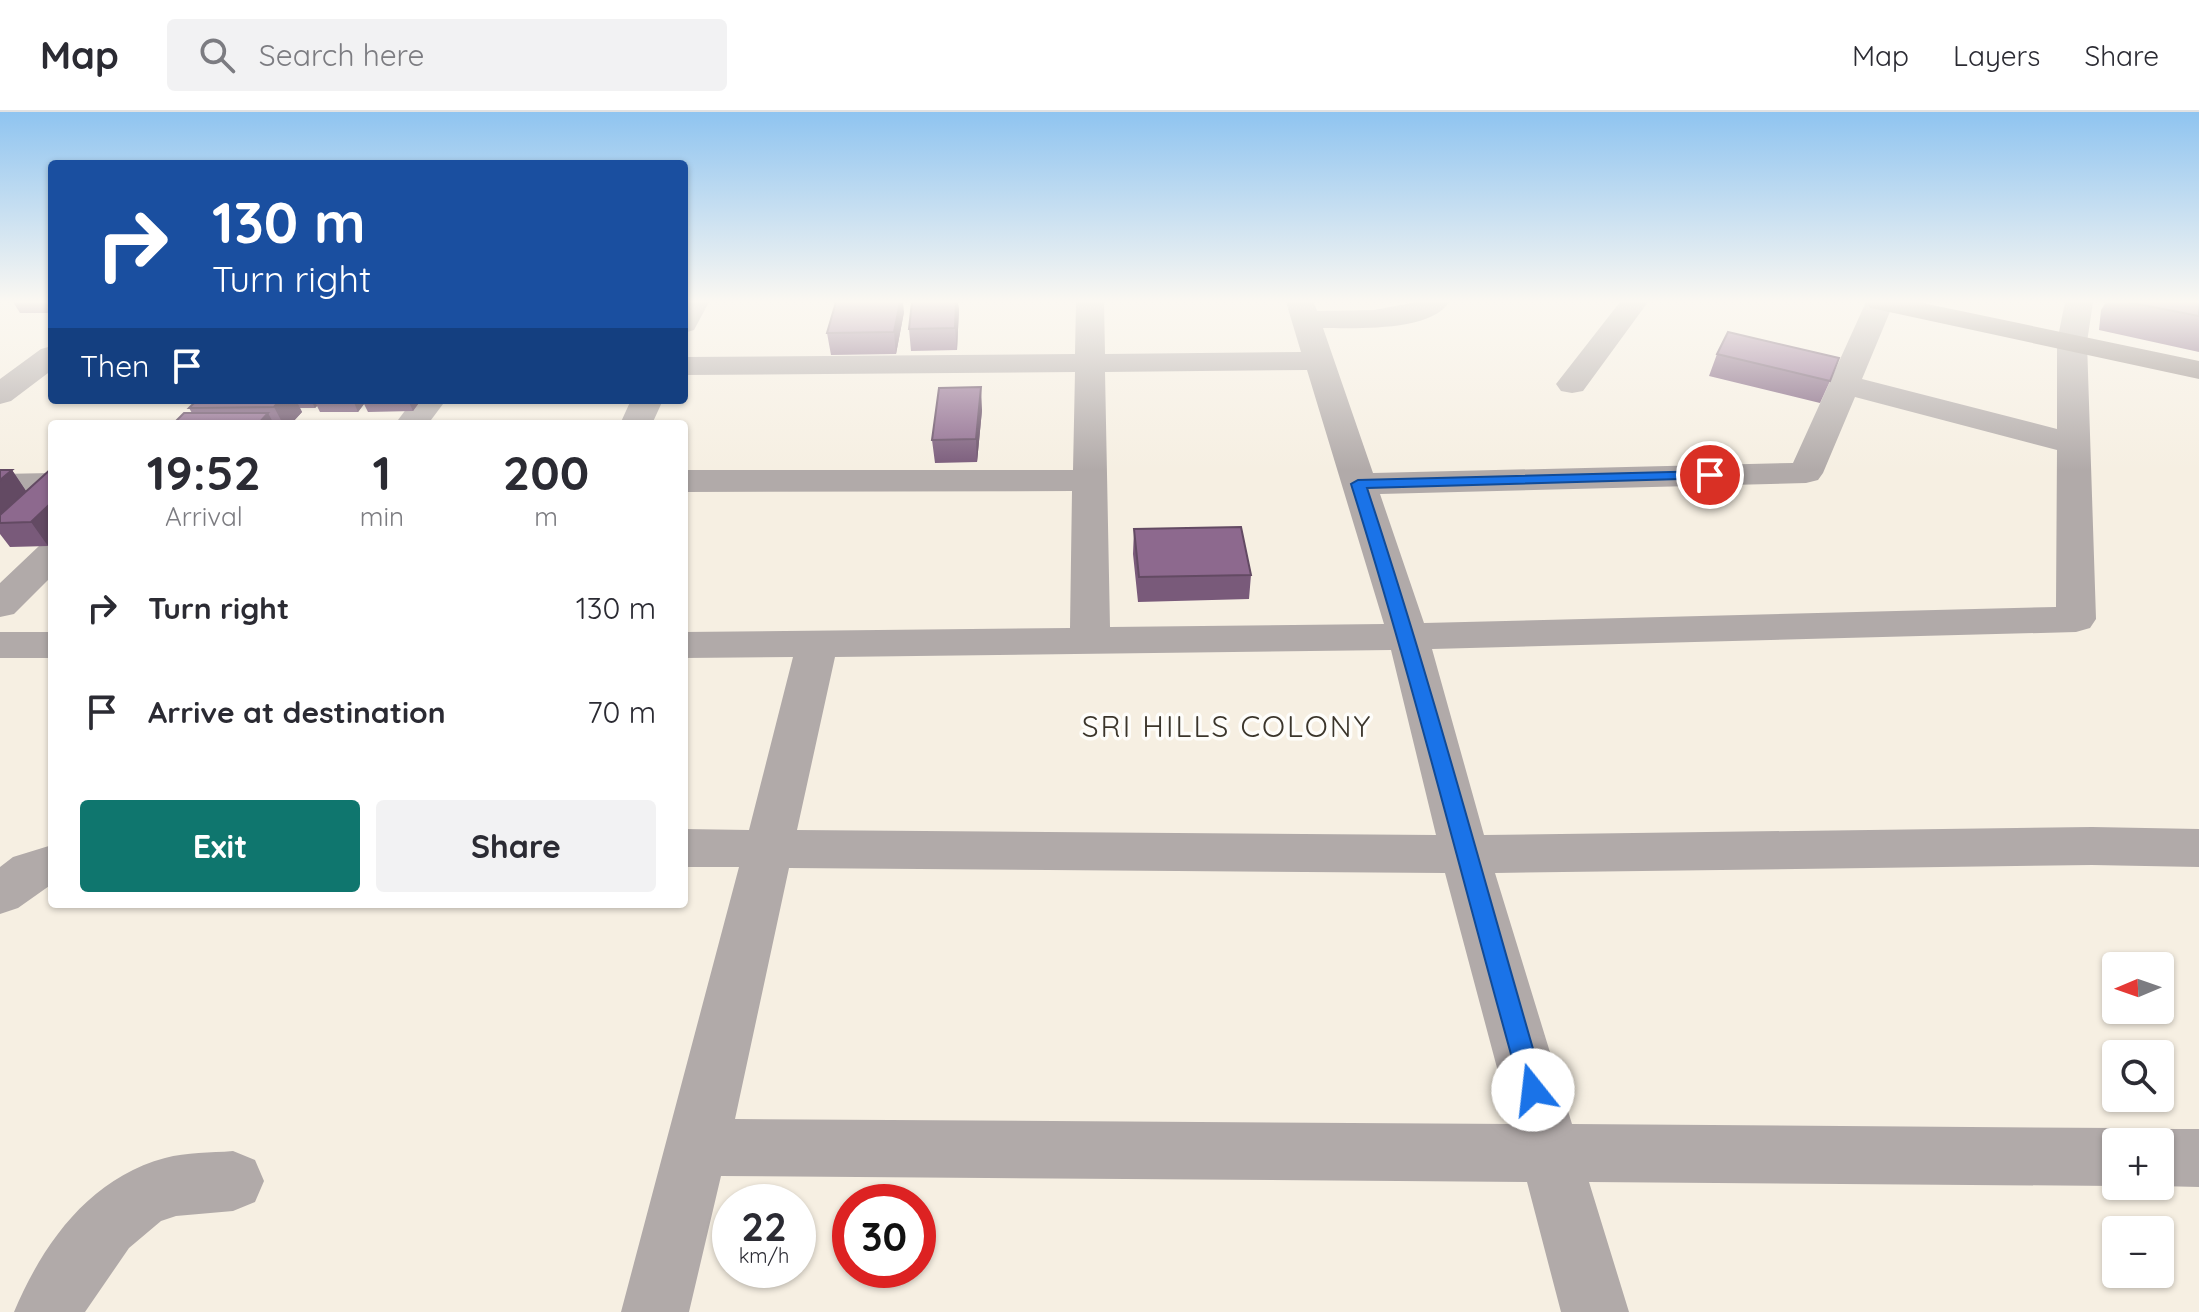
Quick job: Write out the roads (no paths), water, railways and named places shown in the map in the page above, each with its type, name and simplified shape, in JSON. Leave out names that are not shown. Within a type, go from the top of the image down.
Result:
[{"type":"street","points":[[1089,358],[1090,640]]},
{"type":"street","points":[[688,366],[1089,362],[1115,358]]},
{"type":"street","points":[[1318,358],[1408,637],[1465,854],[1595,1312]]},
{"type":"street","points":[[1572,384],[1592,358]]},
{"type":"street","points":[[1358,484],[1806,473],[1855,358]]},
{"type":"street","points":[[688,645],[1408,637],[2076,619],[2072,358]]},
{"type":"street","points":[[2145,358],[2199,370]]},
{"type":"street","points":[[0,394],[39,374]]},
{"type":"street","points":[[1844,384],[2074,444]]},
{"type":"street","points":[[414,420],[427,404]]},
{"type":"street","points":[[688,481],[1090,480]]},
{"type":"street","points":[[0,485],[48,484]]},
{"type":"street","points":[[0,605],[48,558]]},
{"type":"street","points":[[0,645],[48,645]]},
{"type":"street","points":[[655,1312],[698,1147],[817,645]]},
{"type":"street","points":[[688,848],[1465,854],[2092,846],[2199,848]]},
{"type":"street","points":[[0,894],[31,871],[48,865]]},
{"type":"street","points":[[698,1147],[2102,1157]]},
{"type":"street","points":[[2174,1158],[2199,1158]]},
{"type":"street","points":[[48,1312],[86,1245],[116,1215],[160,1190],[233,1181]]},
{"type":"district","name":"SRI HILLS COLONY","points":[[1227,727]]}]
